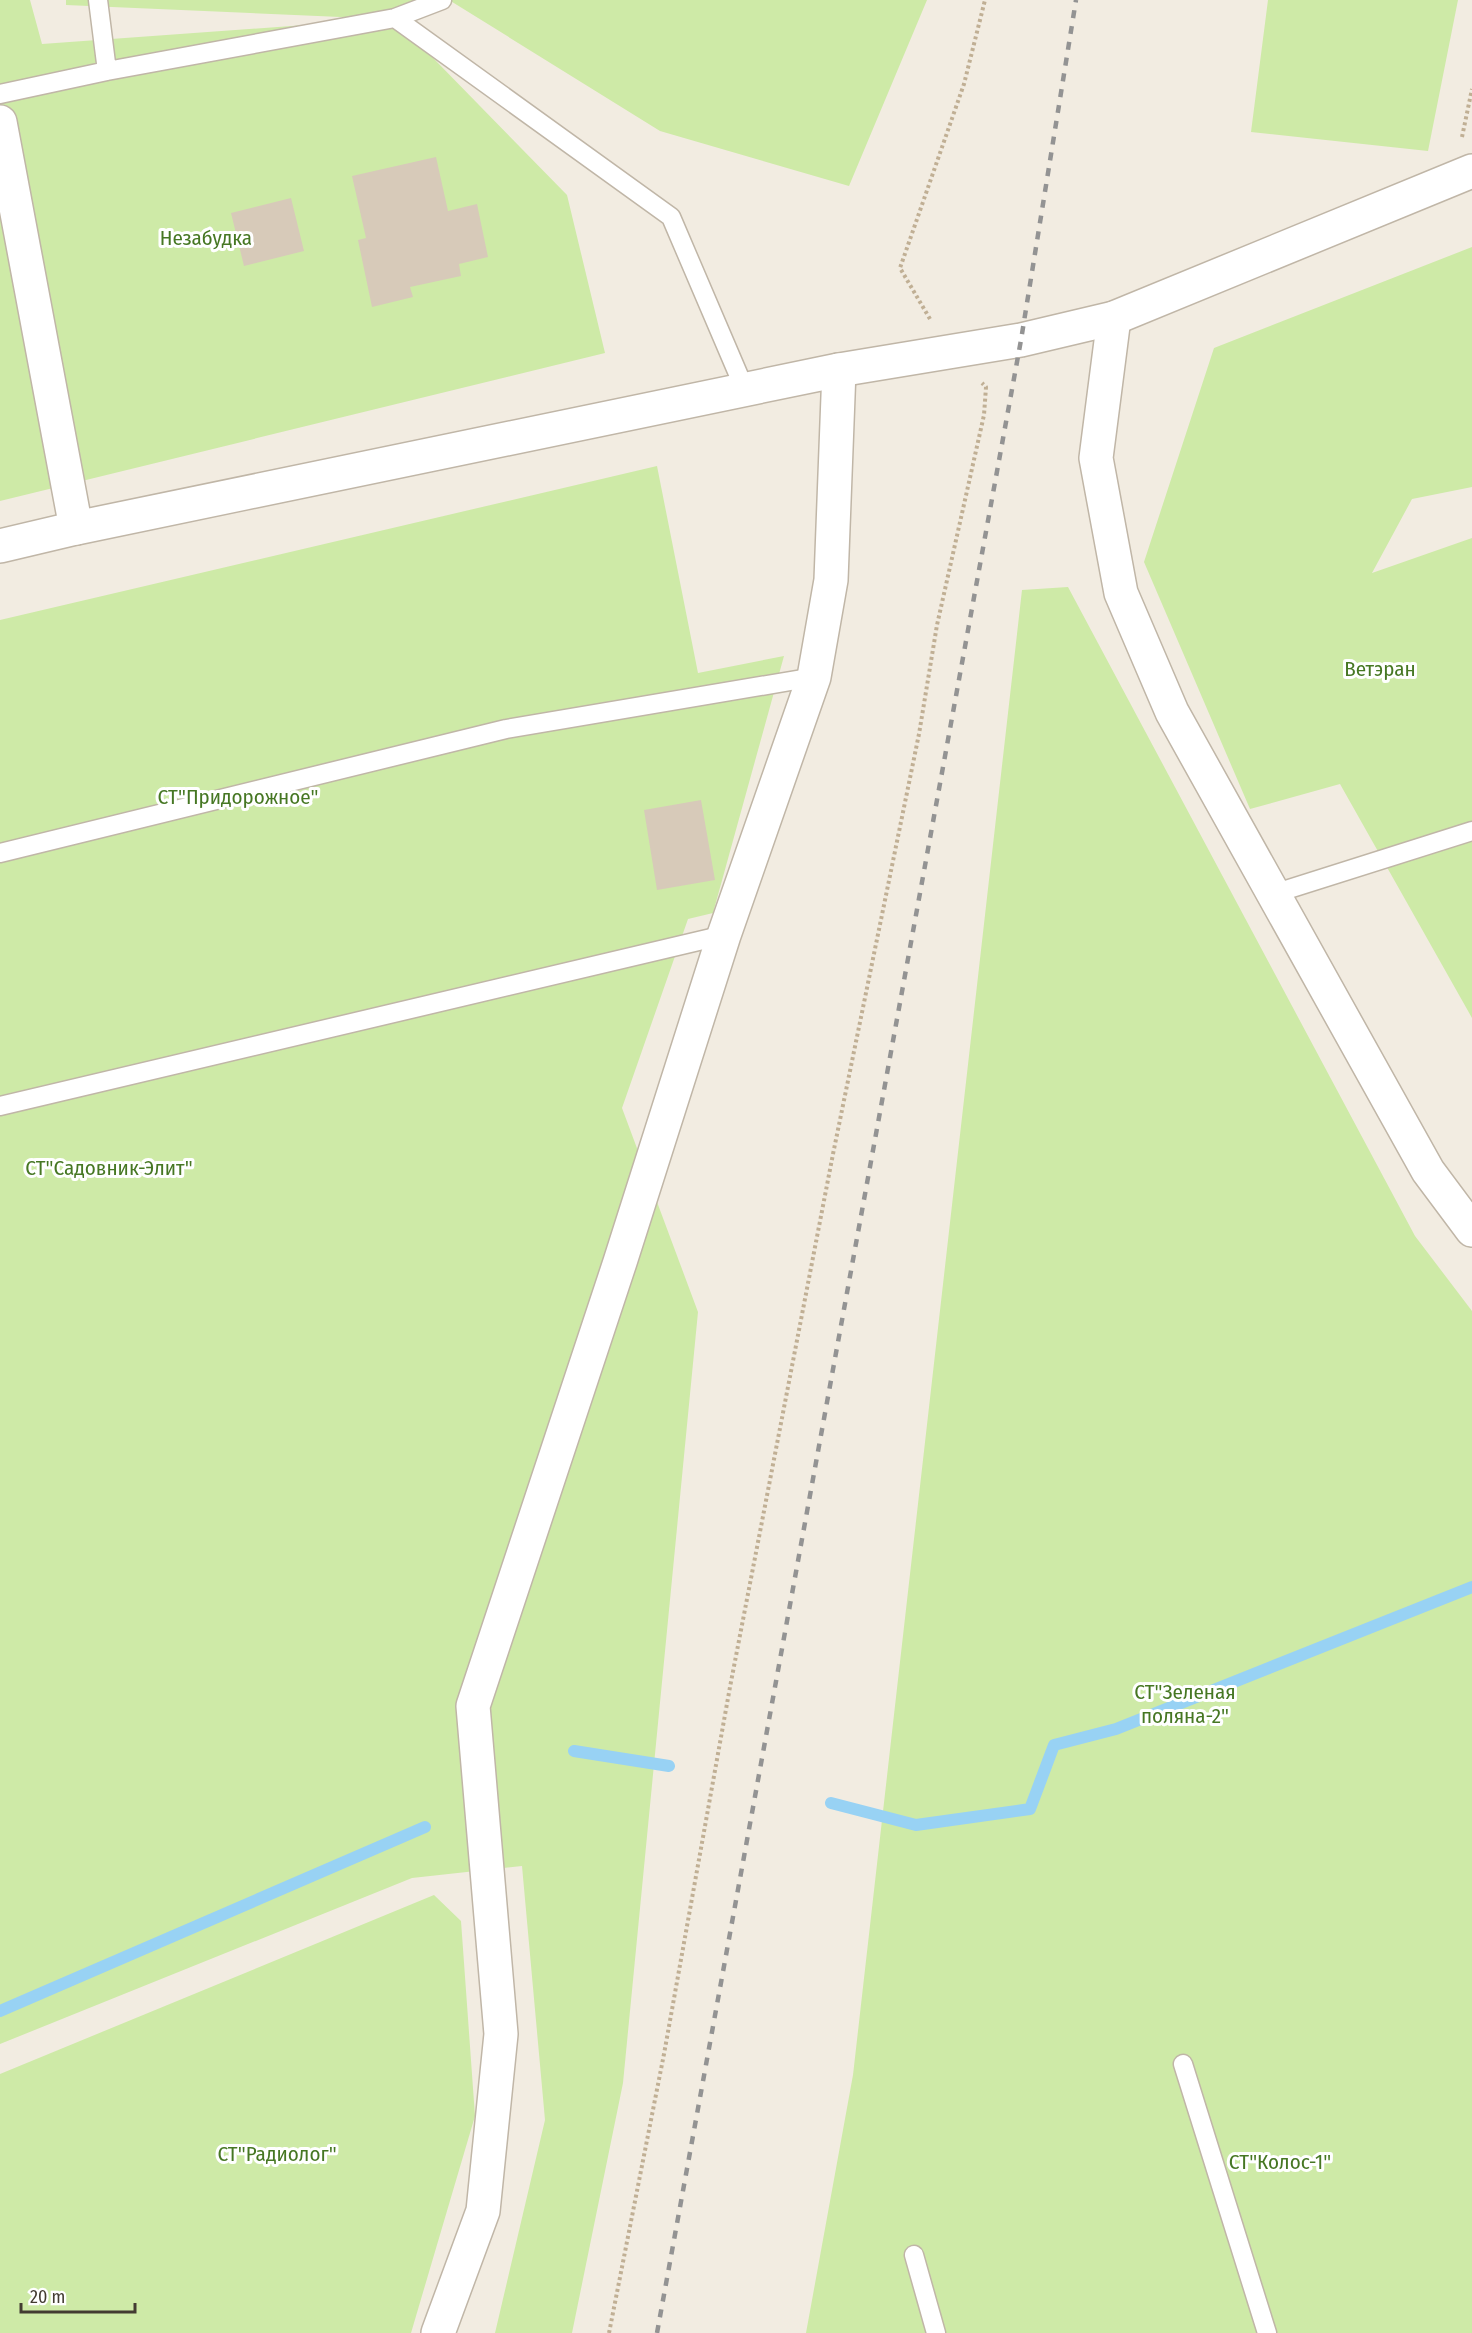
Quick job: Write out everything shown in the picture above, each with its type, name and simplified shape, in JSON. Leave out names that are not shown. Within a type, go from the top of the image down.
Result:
[{"type":"street","points":[[0,122],[76,528]]},
{"type":"street","points":[[0,546],[76,528],[838,370],[1021,340],[1114,318],[1472,171]]},
{"type":"street","points":[[1114,318],[1096,458],[1121,592],[1172,712],[1428,1171],[1472,1230]]},
{"type":"street","points":[[438,2333],[483,2211],[501,2034],[473,1706],[620,1262],[724,935],[814,677],[831,580],[838,370]]},
{"type":"lane","points":[[98,0],[106,71]]},
{"type":"lane","points":[[0,94],[106,71],[395,18],[441,0]]},
{"type":"lane","points":[[395,18],[671,217],[745,390]]},
{"type":"lane","points":[[0,853],[506,729],[814,677]]},
{"type":"lane","points":[[1273,894],[1472,831]]},
{"type":"lane","points":[[0,1106],[724,935]]},
{"type":"lane","points":[[1184,2064],[1267,2333]]},
{"type":"lane","points":[[914,2255],[936,2333]]},
{"type":"path","points":[[609,2333],[833,1154],[919,734],[937,625],[984,415],[986,387],[949,351],[900,268],[964,84],[985,0]]},
{"type":"green space","name":"Незабудка","points":[[0,0],[30,0],[42,44],[387,19],[66,5],[66,0],[442,0],[395,19],[567,195],[605,353],[0,501]]},
{"type":"green space","points":[[449,0],[927,0],[849,186],[660,131]]},
{"type":"green space","points":[[1268,0],[1458,0],[1428,151],[1251,132]]},
{"type":"green space","name":"Ветэран","points":[[1472,247],[1472,487],[1412,499],[1372,573],[1472,538],[1472,1018],[1340,784],[1250,809],[1144,562],[1214,348]]},
{"type":"green space","points":[[657,466],[698,673],[784,656],[713,913],[688,919],[622,1108],[698,1312],[623,2083],[572,2333],[495,2333],[545,2120],[522,1866],[412,1878],[0,2044],[0,620]]},
{"type":"green space","name":"СТ\"Зеленая поляна-2\"","points":[[1068,587],[1415,1236],[1472,1311],[1472,2333],[806,2333],[853,2075],[1022,590]]},
{"type":"green space","name":"СТ\"Радиолог\"","points":[[434,1895],[461,1921],[475,2116],[411,2333],[0,2333],[0,2074]]},
{"type":"building","points":[[436,157],[448,211],[477,204],[488,257],[459,264],[461,276],[410,287],[413,297],[372,307],[358,240],[366,238],[352,176]]},
{"type":"building","points":[[291,198],[304,251],[244,266],[231,213]]},
{"type":"building","points":[[701,800],[715,880],[657,890],[644,810]]},
{"type":"waterway","points":[[831,1803],[916,1825],[1030,1809],[1054,1745],[1116,1729],[1472,1587]]},
{"type":"waterway","points":[[574,1751],[669,1766]]},
{"type":"waterway","points":[[0,2011],[425,1827]]},
{"type":"railway","points":[[657,2333],[1021,340],[1076,0]]},
{"type":"park label","name":"СТ\"Придорожное\"","points":[[238,797]]},
{"type":"park label","name":"СТ\"Садовник-Элит\"","points":[[109,1168]]},
{"type":"park label","name":"СТ\"Колос-1\"","points":[[1280,2162]]}]
